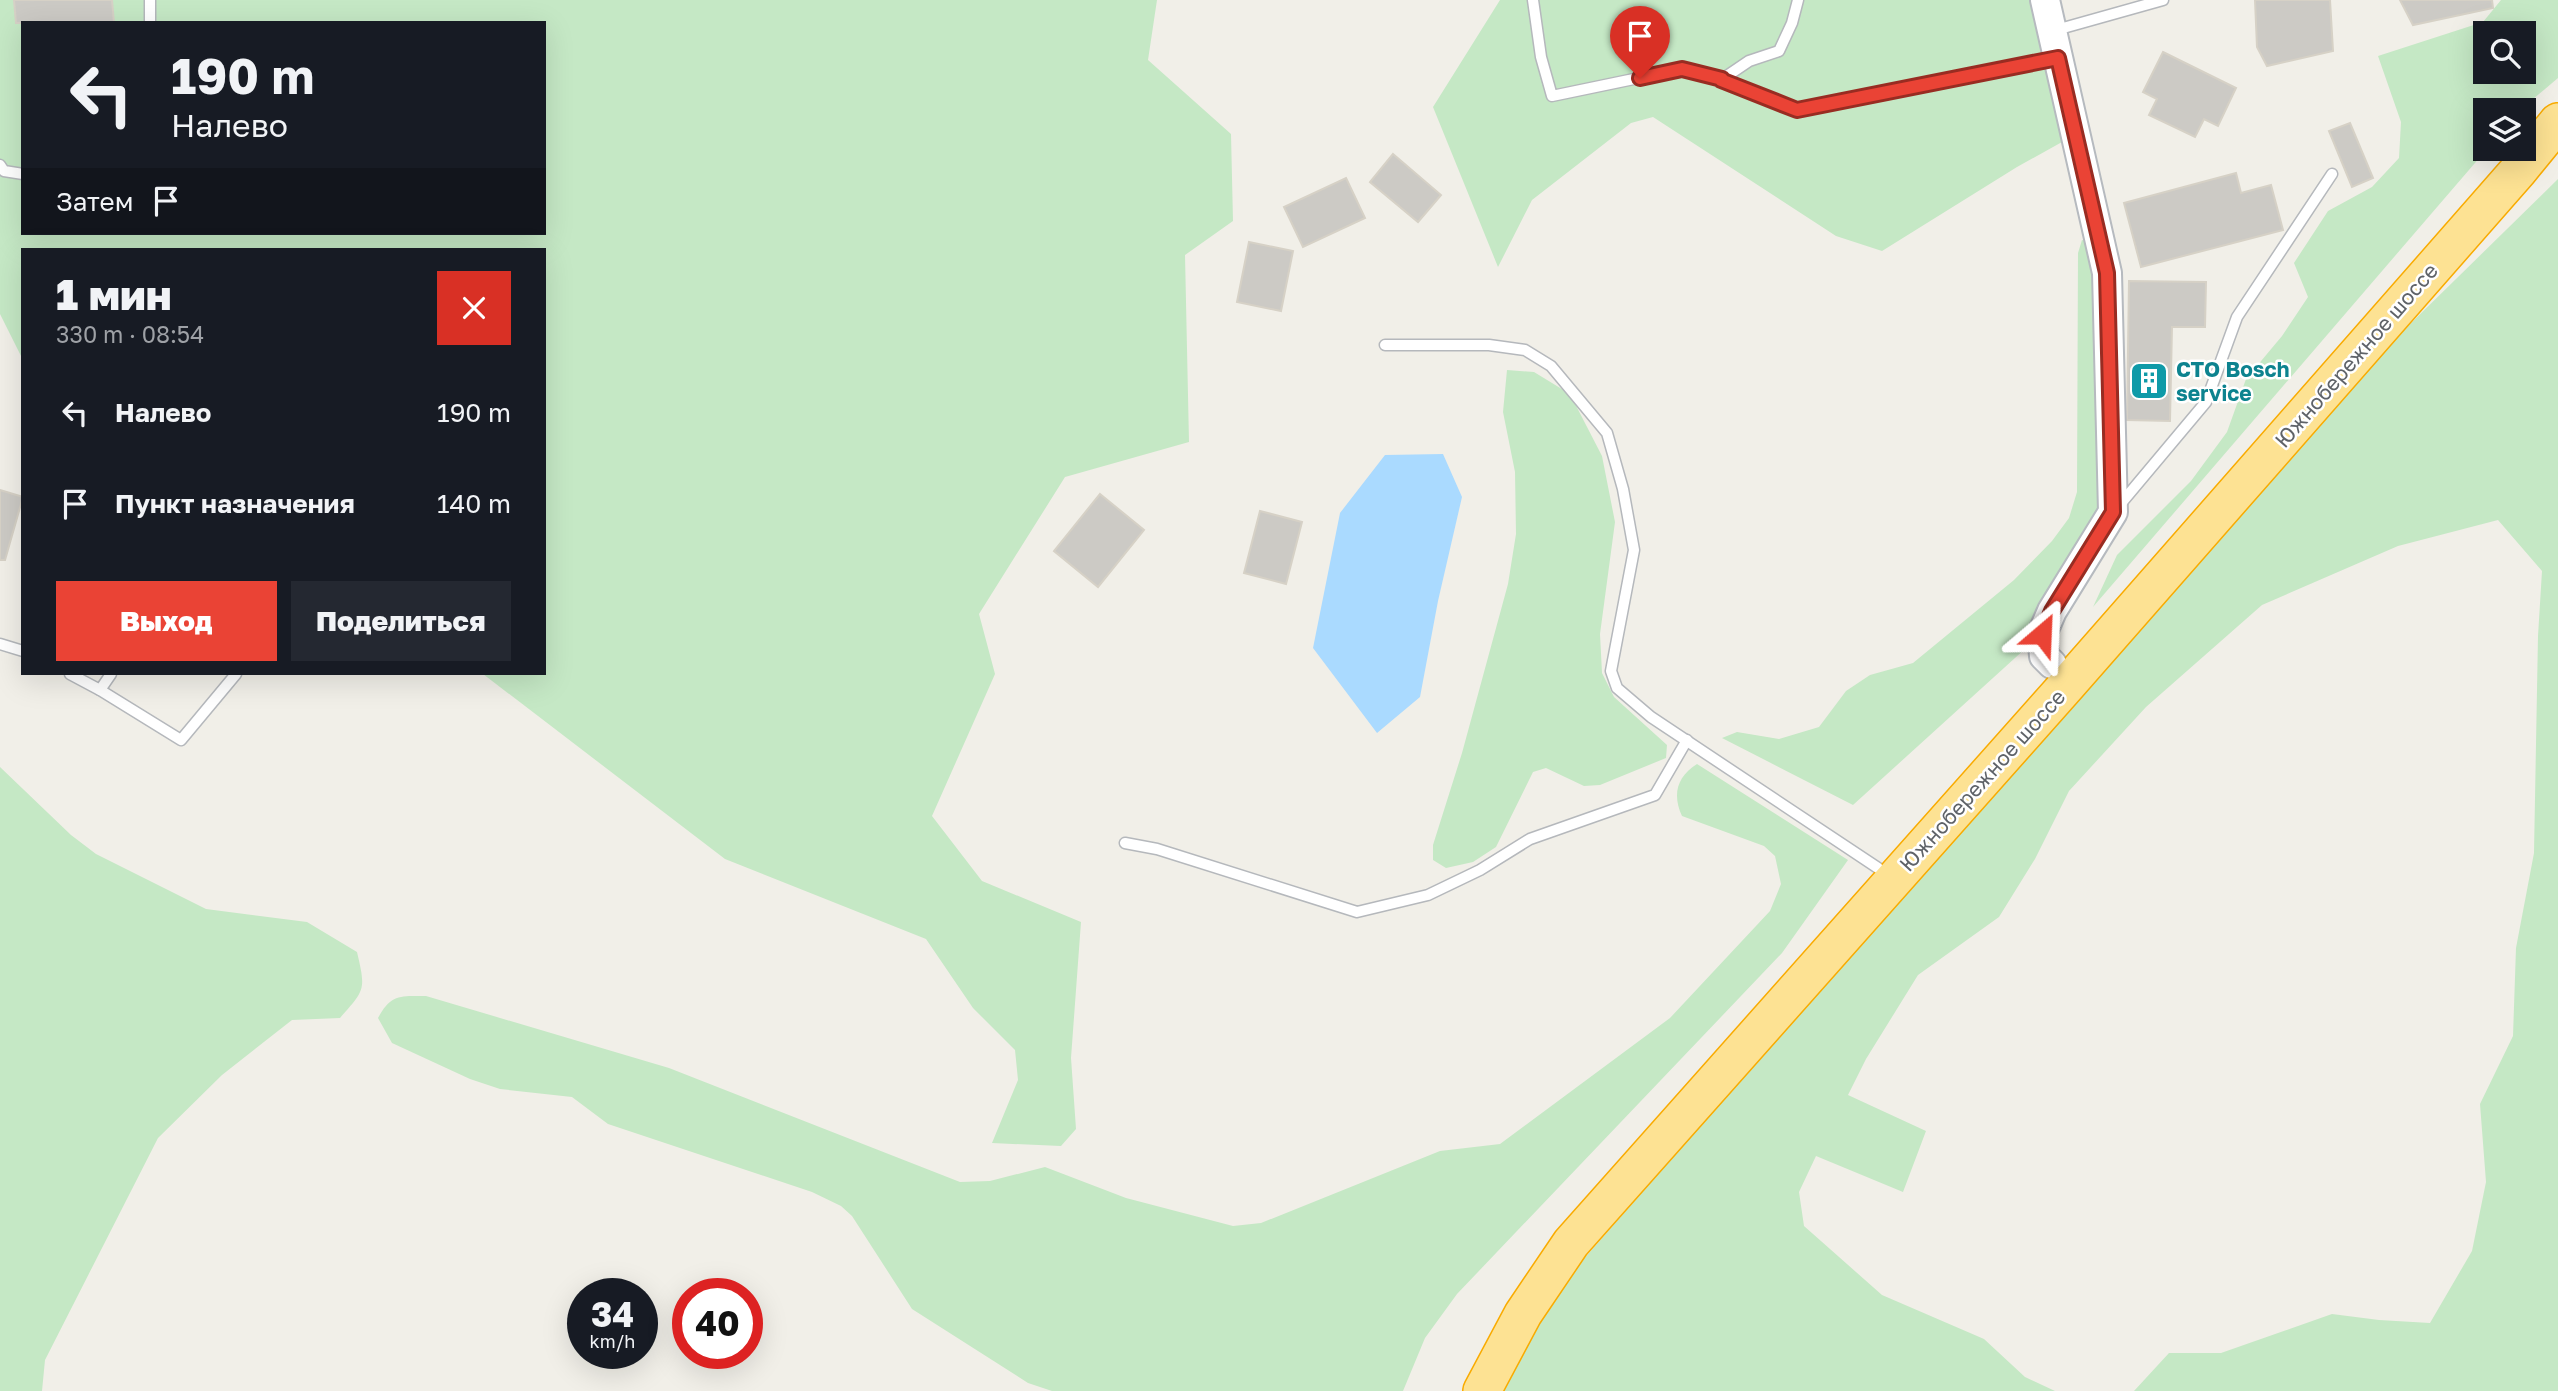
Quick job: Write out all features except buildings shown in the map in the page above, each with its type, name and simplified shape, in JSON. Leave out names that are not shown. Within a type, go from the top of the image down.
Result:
[{"type":"highway","name":"Южнобережное шоссе","points":[[2536,134],[2558,103]]},
{"type":"highway","name":"Южнобережное шоссе","points":[[2536,142],[2558,122]]},
{"type":"highway","name":"Южнобережное шоссе","points":[[1457,1391],[1510,1295],[1557,1223],[1716,1066],[2516,161]]},
{"type":"highway","name":"Южнобережное шоссе","points":[[1482,1391],[1523,1314],[1571,1243],[1878,868],[2060,675]]},
{"type":"street","points":[[2045,0],[2107,273],[2113,512],[2052,611],[2042,634],[2044,656],[2060,675]]},
{"type":"lane","points":[[149,21],[150,0]]},
{"type":"lane","points":[[1533,0],[1541,57],[1552,96],[1682,69],[1722,79],[1797,110],[2055,44],[2163,0]]},
{"type":"lane","points":[[1722,79],[1749,61],[1779,51],[1792,23],[1798,0]]},
{"type":"lane","points":[[0,165],[5,171],[21,174]]},
{"type":"lane","points":[[2113,512],[2206,402],[2237,317],[2332,174]]},
{"type":"lane","points":[[1385,345],[1489,345],[1525,350],[1551,366],[1607,433],[1623,489],[1634,551],[1611,670],[1617,688],[1651,717],[1878,868]]},
{"type":"lane","points":[[0,644],[21,650]]},
{"type":"lane","points":[[72,675],[181,740],[235,675]]},
{"type":"lane","points":[[100,690],[110,675]]},
{"type":"lane","points":[[1125,843],[1157,849],[1357,912],[1382,908],[1428,895],[1451,885],[1530,839],[1655,795],[1687,740]]},
{"type":"green space","points":[[0,0],[1157,0],[1148,60],[1231,134],[1233,221],[1185,255],[1189,442],[1065,477],[979,614],[995,674],[932,816],[982,881],[1081,922],[1071,1058],[1076,1129],[1061,1146],[992,1143],[1018,1080],[1015,1050],[973,1008],[926,939],[725,859],[484,675],[546,675],[546,248],[21,248],[21,356],[0,314]]},
{"type":"green space","points":[[1500,0],[2032,0],[2062,142],[1882,251],[1836,236],[1653,117],[1631,123],[1532,200],[1498,267],[1433,107]]},
{"type":"green space","points":[[2501,0],[2558,0],[2558,78],[2534,98],[2473,98],[2473,161],[2477,161],[2093,607],[2117,555],[2191,481],[2227,432],[2246,379],[2282,336],[2308,297],[2294,263],[2328,211],[2372,187],[2399,158],[2401,122],[2378,56],[2473,25],[2473,84],[2536,84],[2536,21],[2484,21]]},
{"type":"green space","points":[[2558,179],[2558,1391],[2134,1391],[2169,1353],[2221,1353],[2332,1314],[2430,1323],[2472,1251],[2486,1182],[2480,1104],[2513,1036],[2516,948],[2534,853],[2538,636],[2542,571],[2498,520],[2398,546],[2262,605],[2146,707],[2069,791],[2035,859],[1999,917],[1918,975],[1866,1059],[1848,1095],[1926,1131],[1903,1192],[1816,1156],[1799,1192],[1804,1226],[1882,1295],[1984,1339],[2025,1377],[2055,1391],[1498,1391],[1540,1309],[2355,378]]},
{"type":"green space","points":[[2082,240],[2096,243],[2099,275],[2097,510],[2026,648],[1853,805],[1722,738],[1737,732],[1779,739],[1819,727],[1846,691],[1870,675],[1913,663],[2014,580],[2052,541],[2069,518],[2077,492],[2078,253]]},
{"type":"green space","points":[[1507,370],[1534,372],[1570,394],[1602,456],[1615,522],[1600,634],[1602,673],[1614,697],[1667,745],[1666,758],[1600,785],[1584,786],[1546,768],[1533,772],[1496,847],[1473,862],[1446,868],[1433,860],[1433,845],[1462,753],[1508,584],[1516,534],[1515,472],[1503,412]]},
{"type":"green space","points":[[1697,764],[1848,860],[1782,953],[1457,1294],[1425,1338],[1403,1391],[1052,1391],[1028,1383],[912,1309],[852,1216],[841,1206],[812,1192],[608,1124],[572,1097],[500,1089],[470,1079],[392,1043],[378,1018],[392,1000],[426,996],[669,1068],[960,1182],[990,1181],[1045,1167],[1126,1198],[1233,1226],[1261,1223],[1440,1151],[1500,1144],[1670,1018],[1770,911],[1781,884],[1775,856],[1764,846],[1682,816],[1677,800],[1678,787],[1685,775]]},
{"type":"green space","points":[[0,767],[71,835],[96,854],[206,909],[307,922],[357,952],[362,974],[359,995],[340,1018],[292,1020],[222,1075],[158,1138],[45,1360],[42,1391],[0,1391]]},
{"type":"water","points":[[1443,454],[1462,497],[1438,601],[1420,697],[1377,733],[1313,648],[1340,513],[1385,455]]},
{"type":"place","name":"СТО Bosch service","points":[[2149,381]]},
{"type":"route","points":[[1640,78],[1682,69],[1722,79],[1797,110],[2058,58],[2107,273],[2113,512],[2052,611],[2042,634]]}]
